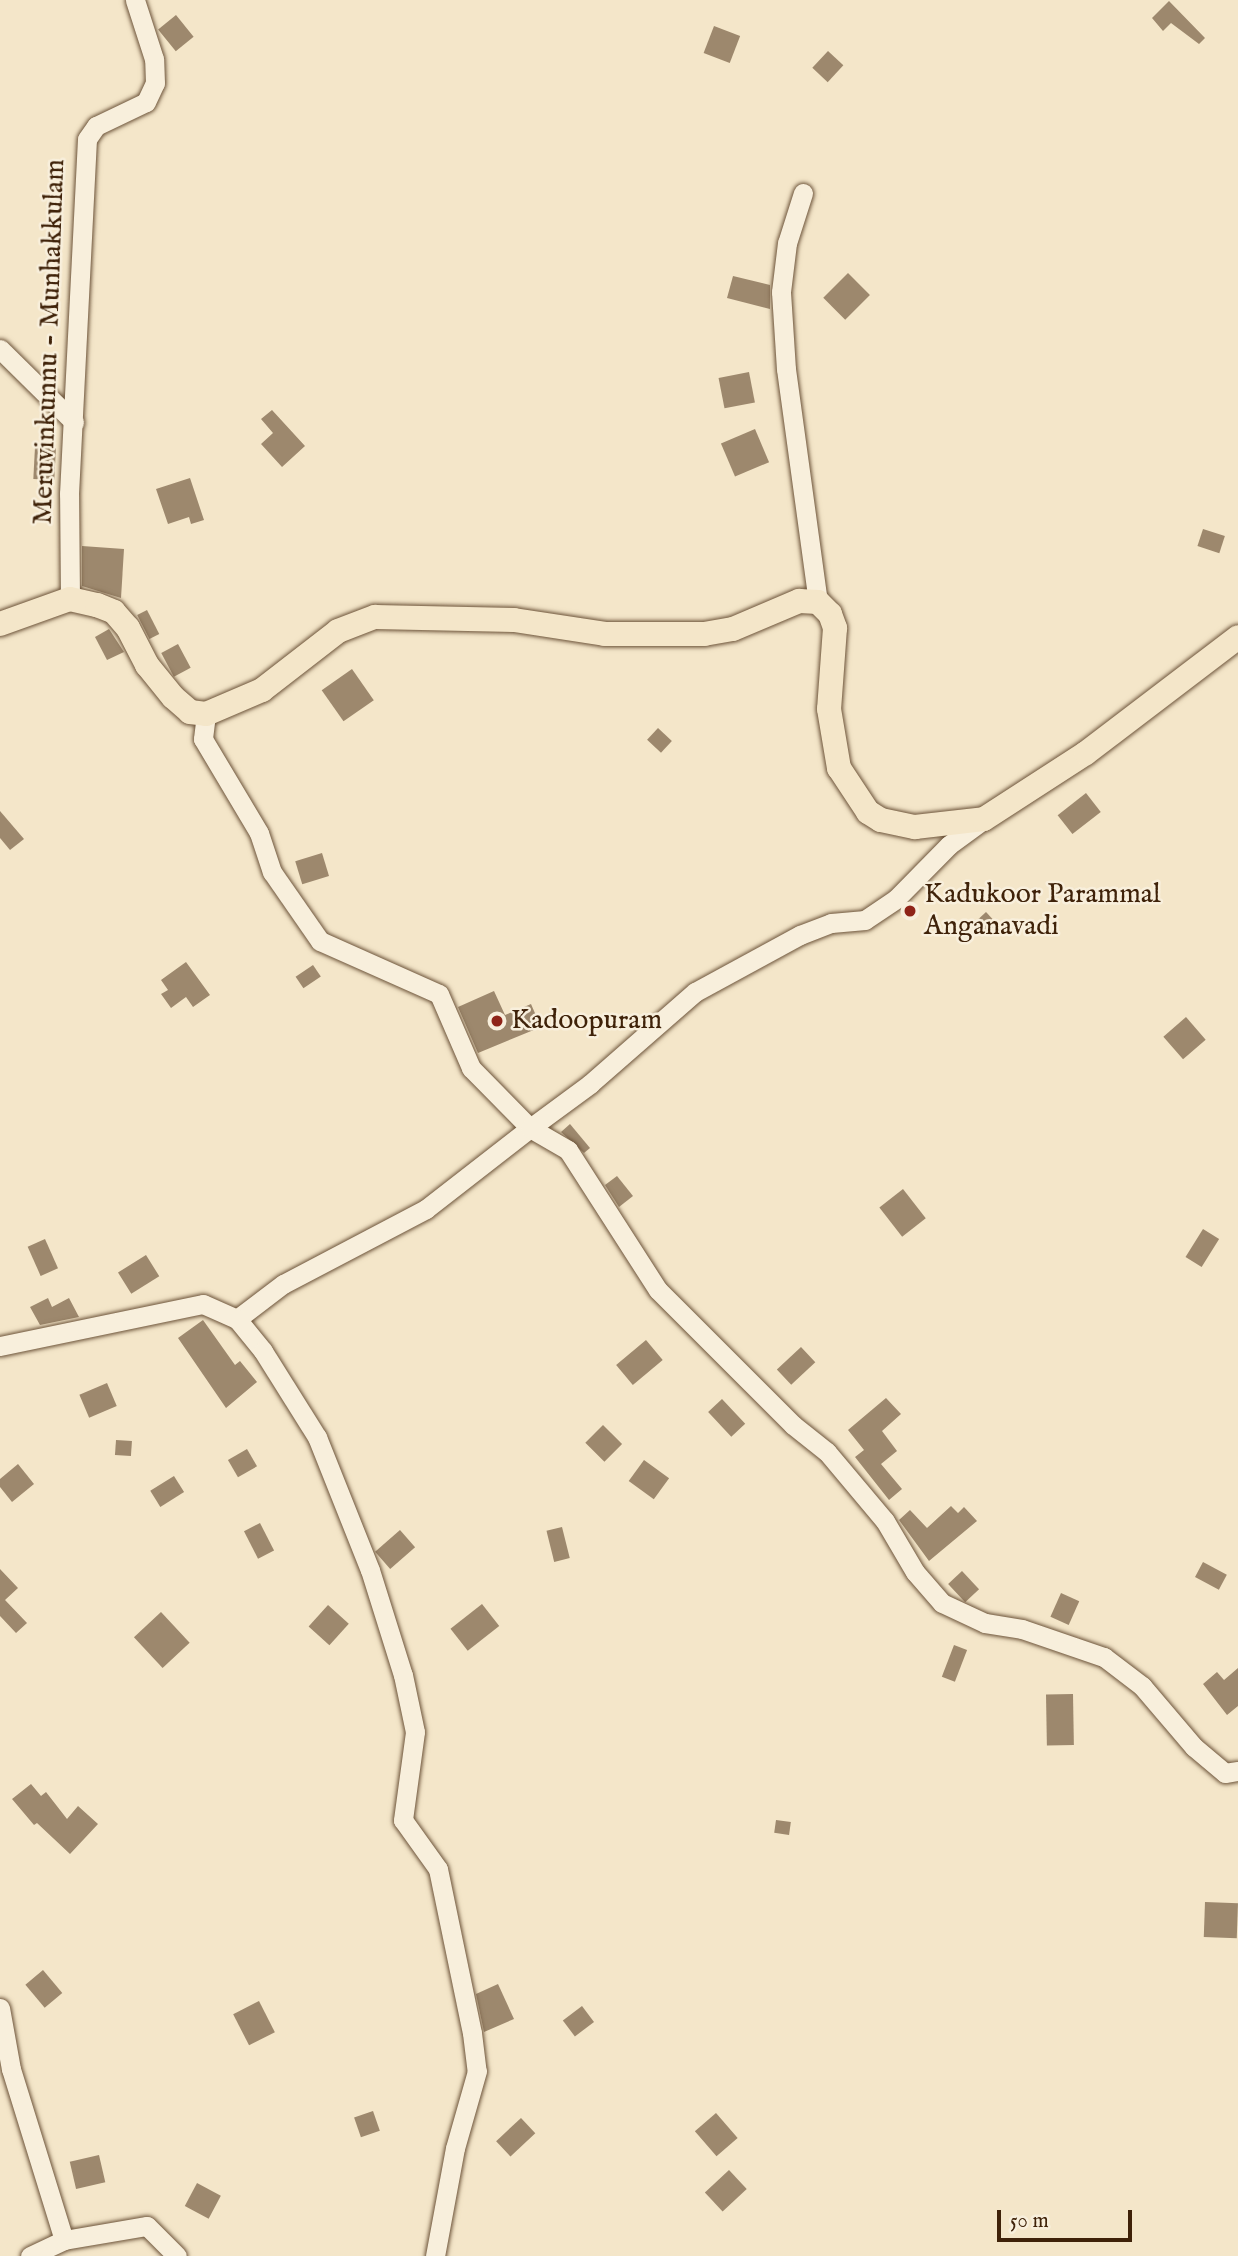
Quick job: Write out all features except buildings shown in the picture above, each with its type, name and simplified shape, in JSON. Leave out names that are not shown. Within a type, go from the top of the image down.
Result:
[{"type":"main road","points":[[0,624],[70,599],[114,612],[128,628],[158,681],[190,712],[206,714],[262,690],[338,631],[375,617],[514,620],[605,634],[704,634],[733,629],[799,601],[818,602],[830,614],[835,628],[830,722],[839,768],[857,799],[881,820],[898,824],[984,819],[1086,753],[1238,637]]},
{"type":"street","name":"Meruvinkunnu - Munhakkulam","points":[[70,599],[74,422],[86,139],[96,126],[146,102],[155,83],[155,59],[135,0]]},
{"type":"street","points":[[803,193],[787,243],[781,292],[786,369],[818,602]]},
{"type":"street","points":[[0,349],[74,422]]},
{"type":"street","points":[[206,714],[203,739],[259,833],[272,872],[320,941],[439,994],[471,1068],[530,1128],[568,1150],[658,1290],[793,1425],[827,1452],[884,1521],[915,1572],[942,1603],[985,1623],[1022,1629],[1104,1657],[1142,1686],[1194,1747],[1225,1773],[1238,1771]]},
{"type":"street","points":[[237,1319],[283,1284],[426,1209],[590,1084],[695,992],[800,935],[831,923],[865,920],[896,900],[949,845],[984,819]]},
{"type":"street","points":[[0,1346],[203,1304],[237,1319],[263,1351],[317,1437],[370,1570],[403,1675],[415,1732],[403,1820],[438,1870],[477,2071],[455,2148],[435,2256]]},
{"type":"street","points":[[0,2008],[11,2069],[64,2240]]},
{"type":"street","points":[[30,2256],[64,2240],[147,2226],[177,2256]]},
{"type":"place","name":"Kadukoor Parammal Anganavadi","points":[[910,911]]},
{"type":"place","name":"Kadoopuram","points":[[497,1021]]}]
